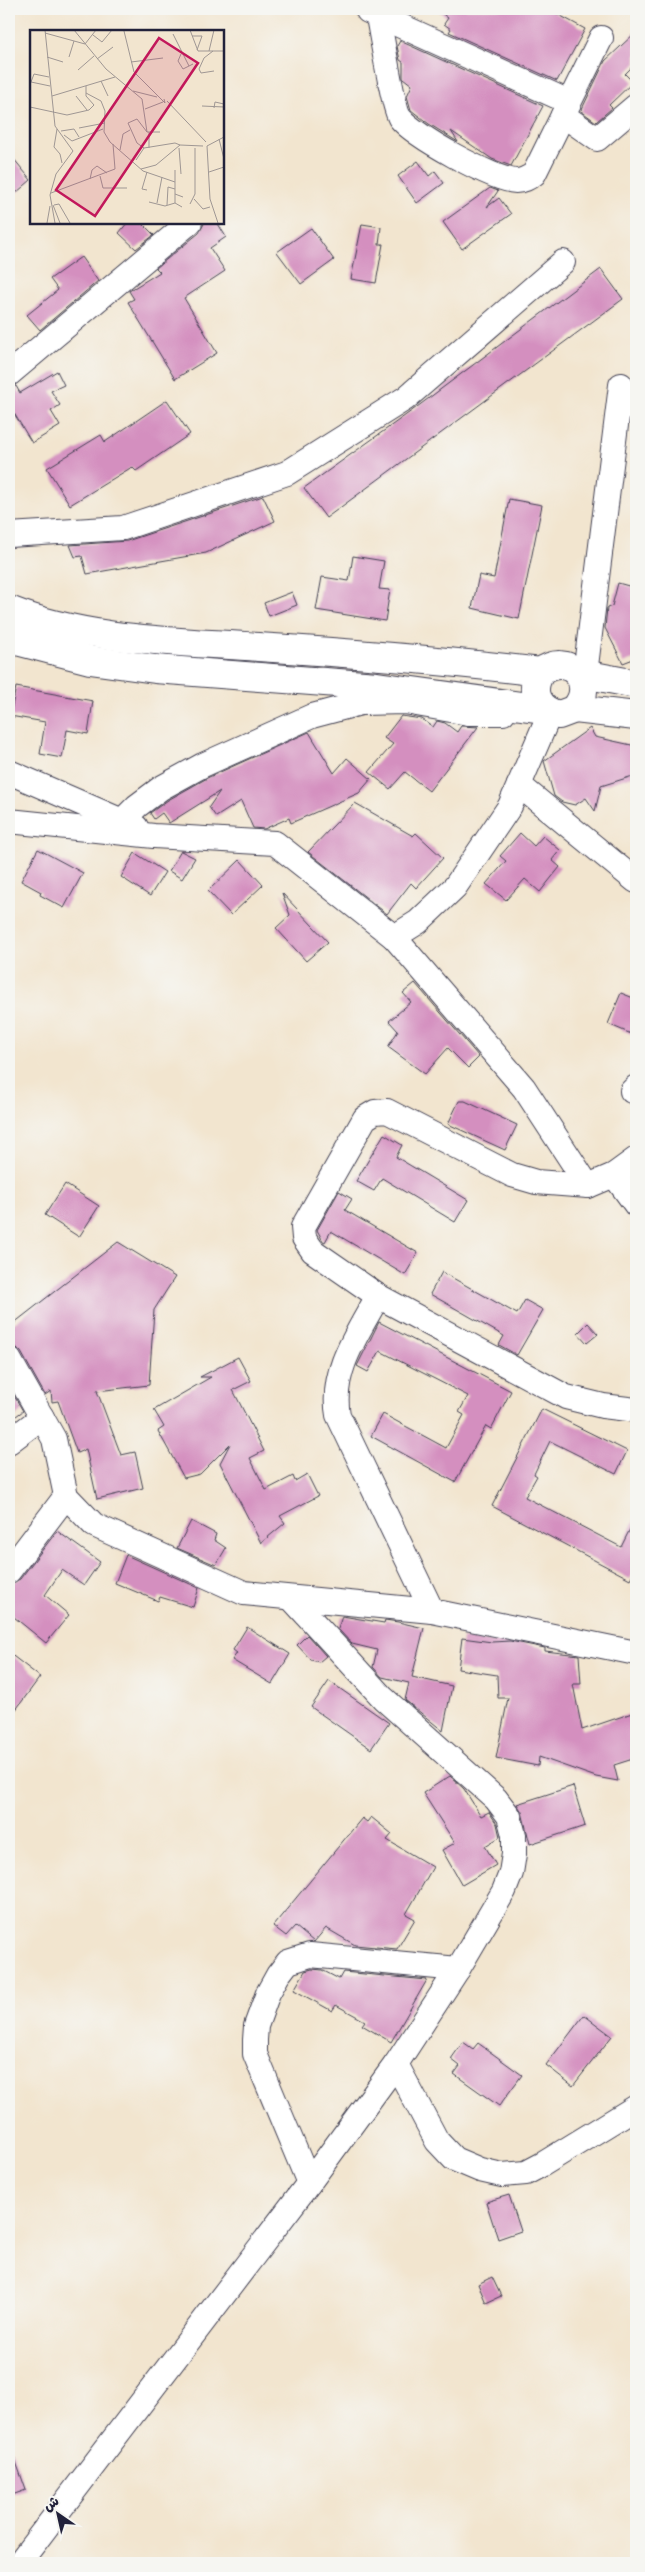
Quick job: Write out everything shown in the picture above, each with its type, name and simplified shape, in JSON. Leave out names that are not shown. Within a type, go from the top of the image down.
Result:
[{"type":"main road","points":[[9,610],[58,626],[130,638],[413,658],[541,672]]},
{"type":"main road","points":[[9,639],[90,660],[155,669],[377,686],[553,710],[636,716]]},
{"type":"main road","points":[[553,710],[536,698],[534,690],[536,680],[547,667],[560,664],[569,666],[582,674],[636,684]]},
{"type":"main road","points":[[553,710],[584,693],[582,674]]},
{"type":"street","points":[[371,13],[399,117],[436,146],[504,179],[517,181],[526,179],[534,174],[600,38]]},
{"type":"street","points":[[371,13],[566,109],[597,139],[636,106]]},
{"type":"street","points":[[9,374],[188,224]]},
{"type":"street","points":[[9,535],[123,528],[287,473],[406,398],[563,262]]},
{"type":"street","points":[[582,674],[620,384]]},
{"type":"street","points":[[9,821],[118,826],[137,806],[162,788],[203,765],[312,716],[353,705],[405,702],[468,713],[497,714],[553,710],[510,806],[455,887],[418,922],[394,937]]},
{"type":"street","points":[[9,772],[118,826],[154,836],[275,843],[394,937],[524,1088],[588,1186]]},
{"type":"street","points":[[519,785],[636,881]]},
{"type":"street","points":[[636,1159],[614,1175],[588,1186],[536,1182],[512,1175],[387,1111],[375,1112],[365,1118],[303,1227],[304,1238],[313,1250],[378,1296],[566,1397],[602,1406],[636,1410]]},
{"type":"street","points":[[614,1175],[636,1205]]},
{"type":"street","points":[[378,1296],[340,1368],[336,1400],[338,1415],[432,1611]]},
{"type":"street","points":[[9,1359],[54,1439],[66,1496],[94,1525],[244,1593],[432,1611],[632,1651]]},
{"type":"street","points":[[9,1442],[42,1417]]},
{"type":"street","points":[[9,1571],[66,1496]]},
{"type":"street","points":[[19,2563],[309,2183],[396,2064],[458,1969],[504,1891],[511,1873],[514,1844],[509,1816],[479,1783],[383,1698],[292,1599]]},
{"type":"street","points":[[309,2183],[255,2054],[256,2026],[268,1993],[283,1968],[295,1958],[310,1955],[458,1969]]},
{"type":"street","points":[[396,2064],[437,2141],[454,2159],[480,2170],[502,2175],[526,2173],[544,2164],[636,2107]]},
{"type":"building","points":[[436,9],[548,9],[585,29],[557,81],[449,32],[451,29],[444,24],[448,18]]},
{"type":"building","points":[[636,32],[636,63],[625,74],[633,82],[609,105],[612,108],[596,122],[581,111],[605,61]]},
{"type":"building","points":[[400,41],[543,106],[511,166],[492,159],[451,131],[458,142],[411,110],[407,96],[412,85],[403,78],[403,62],[400,60],[397,46]]},
{"type":"building","points":[[9,153],[30,181],[9,199]]},
{"type":"building","points":[[418,161],[429,176],[435,171],[444,183],[417,203],[398,176]]},
{"type":"building","points":[[490,188],[498,191],[487,207],[499,198],[511,214],[462,249],[443,222]]},
{"type":"building","points":[[126,224],[143,224],[154,235],[136,249],[119,233]]},
{"type":"building","points":[[204,224],[218,224],[226,237],[210,248],[225,271],[184,298],[217,353],[175,379],[128,302],[134,299],[129,291],[160,272],[156,268],[199,233]]},
{"type":"building","points":[[362,224],[381,227],[379,244],[383,244],[376,283],[351,279]]},
{"type":"building","points":[[311,228],[334,260],[301,284],[277,252]]},
{"type":"building","points":[[81,257],[98,281],[40,330],[27,315],[58,290],[50,279]]},
{"type":"building","points":[[601,269],[623,299],[326,518],[304,488],[413,410]]},
{"type":"building","points":[[57,371],[64,385],[51,391],[60,405],[51,411],[60,426],[32,443],[9,405],[9,387],[16,386],[20,393]]},
{"type":"building","points":[[167,400],[190,434],[136,471],[132,467],[70,505],[47,468],[101,435],[105,442]]},
{"type":"building","points":[[263,496],[275,521],[206,553],[87,574],[82,556],[75,557],[70,545],[127,541]]},
{"type":"building","points":[[509,499],[542,505],[519,619],[472,608],[479,575],[494,578]]},
{"type":"building","points":[[353,556],[384,561],[379,589],[390,590],[385,621],[316,610],[322,577],[349,581]]},
{"type":"building","points":[[618,583],[636,588],[636,658],[623,663],[605,628],[607,608],[612,606]]},
{"type":"building","points":[[292,592],[297,605],[269,616],[264,603]]},
{"type":"building","points":[[16,687],[93,701],[88,734],[67,730],[62,758],[40,754],[45,722],[10,716]]},
{"type":"building","points":[[401,716],[422,719],[433,727],[437,721],[445,723],[457,732],[461,726],[478,727],[429,791],[405,772],[390,789],[369,772],[393,744],[384,738]]},
{"type":"building","points":[[590,728],[595,737],[636,746],[636,775],[601,786],[595,811],[586,798],[575,805],[562,802],[554,796],[544,761]]},
{"type":"building","points":[[309,732],[334,773],[347,758],[371,779],[359,793],[291,823],[289,818],[264,829],[253,828],[241,801],[216,817],[209,807],[220,791],[169,823],[162,813],[154,819],[150,813],[168,800],[209,777]]},
{"type":"building","points":[[355,803],[413,836],[416,833],[443,858],[416,888],[411,883],[387,914],[308,852]]},
{"type":"building","points":[[520,833],[534,846],[543,836],[560,850],[552,860],[560,867],[540,892],[525,879],[506,900],[486,884],[506,861],[500,856]]},
{"type":"building","points":[[38,849],[83,873],[64,908],[40,895],[41,892],[21,881]]},
{"type":"building","points":[[181,851],[195,858],[182,879],[169,871]]},
{"type":"building","points":[[135,853],[165,872],[150,896],[121,877]]},
{"type":"building","points":[[240,860],[263,885],[231,915],[208,891]]},
{"type":"building","points":[[282,893],[328,942],[306,961],[276,928],[290,915]]},
{"type":"building","points":[[415,983],[479,1057],[468,1068],[448,1048],[425,1074],[388,1047],[398,1031],[389,1021],[411,1002],[403,993]]},
{"type":"building","points":[[621,993],[636,999],[636,1036],[608,1024]]},
{"type":"building","points":[[459,1101],[465,1101],[517,1125],[505,1150],[448,1124]]},
{"type":"building","points":[[384,1134],[402,1145],[396,1157],[468,1200],[455,1222],[382,1178],[374,1191],[356,1181]]},
{"type":"building","points":[[65,1184],[99,1206],[79,1237],[45,1215]]},
{"type":"building","points":[[339,1191],[352,1199],[345,1210],[418,1253],[405,1275],[331,1231],[325,1242],[323,1241],[317,1230]]},
{"type":"building","points":[[118,1242],[175,1277],[154,1310],[149,1385],[97,1391],[121,1455],[135,1452],[143,1488],[97,1499],[86,1449],[77,1453],[58,1401],[52,1402],[51,1391],[45,1395],[21,1352],[16,1347],[9,1345],[9,1327]]},
{"type":"building","points":[[442,1272],[517,1314],[525,1300],[543,1310],[517,1355],[499,1345],[504,1336],[430,1294]]},
{"type":"building","points":[[379,1322],[511,1391],[491,1429],[486,1426],[455,1482],[371,1436],[383,1414],[446,1448],[464,1415],[459,1412],[468,1396],[380,1351],[368,1372],[357,1366]]},
{"type":"building","points":[[588,1323],[598,1334],[587,1343],[578,1333]]},
{"type":"building","points":[[238,1357],[251,1381],[233,1390],[264,1451],[250,1458],[266,1490],[293,1476],[295,1481],[307,1474],[318,1496],[280,1516],[285,1523],[261,1543],[220,1463],[230,1444],[200,1474],[184,1478],[158,1431],[164,1427],[154,1410],[211,1377],[200,1377]]},
{"type":"building","points":[[9,1387],[23,1411],[9,1421]]},
{"type":"building","points":[[542,1409],[627,1451],[616,1474],[550,1441],[534,1474],[537,1476],[525,1497],[621,1547],[636,1517],[636,1568],[630,1579],[492,1506]]},
{"type":"building","points":[[191,1521],[216,1534],[214,1540],[226,1548],[216,1565],[177,1548]]},
{"type":"building","points":[[57,1531],[100,1562],[84,1585],[62,1570],[45,1595],[69,1615],[46,1643],[9,1613],[9,1584],[20,1579]]},
{"type":"building","points":[[126,1555],[199,1588],[193,1607],[160,1597],[158,1601],[115,1583]]},
{"type":"building","points":[[342,1616],[384,1623],[385,1620],[424,1628],[412,1677],[452,1686],[443,1731],[405,1700],[409,1683],[382,1677],[373,1667],[377,1650],[352,1644],[338,1629]]},
{"type":"building","points":[[247,1627],[290,1654],[272,1684],[232,1660],[237,1653],[233,1650]]},
{"type":"building","points":[[307,1635],[326,1656],[319,1662],[311,1660],[297,1645]]},
{"type":"building","points":[[462,1638],[492,1642],[510,1641],[545,1648],[545,1651],[579,1655],[581,1684],[573,1684],[582,1730],[632,1713],[636,1726],[636,1758],[614,1765],[618,1781],[596,1777],[539,1757],[538,1766],[496,1758],[508,1698],[498,1698],[497,1675],[458,1669]]},
{"type":"building","points":[[9,1653],[40,1677],[9,1719]]},
{"type":"building","points":[[329,1681],[389,1723],[371,1749],[311,1707]]},
{"type":"building","points":[[450,1776],[464,1789],[481,1816],[489,1812],[497,1824],[500,1837],[485,1846],[496,1865],[462,1885],[442,1850],[455,1843],[423,1793]]},
{"type":"building","points":[[573,1786],[585,1826],[530,1844],[522,1812],[517,1804]]},
{"type":"building","points":[[371,1817],[392,1834],[387,1840],[433,1867],[406,1914],[415,1919],[397,1949],[355,1945],[326,1928],[314,1942],[295,1926],[286,1936],[273,1926],[362,1818],[367,1822]]},
{"type":"building","points":[[312,1969],[322,1970],[339,1979],[343,1972],[427,1980],[391,2042],[362,2025],[365,2021],[336,2005],[332,2011],[294,1990],[305,1971]]},
{"type":"building","points":[[584,2015],[612,2036],[573,2086],[546,2065]]},
{"type":"building","points":[[463,2042],[473,2049],[478,2043],[522,2075],[499,2106],[454,2074],[460,2066],[451,2059]]},
{"type":"building","points":[[509,2195],[521,2231],[498,2239],[486,2202]]},
{"type":"building","points":[[492,2277],[501,2296],[486,2303],[478,2284]]},
{"type":"building","points":[[9,2448],[11,2448],[26,2490],[9,2496]]}]
